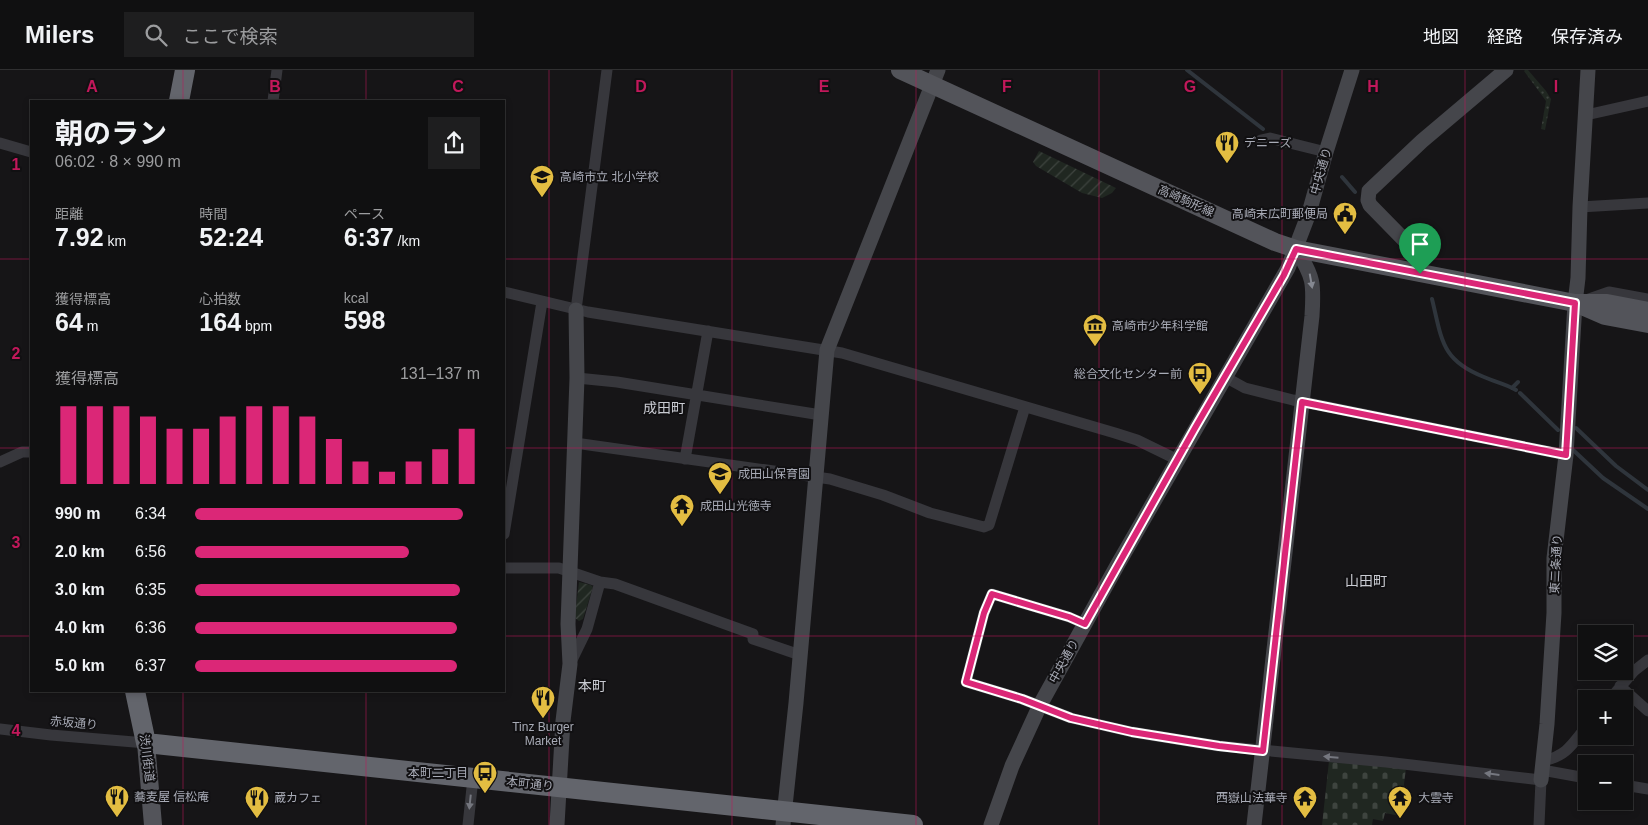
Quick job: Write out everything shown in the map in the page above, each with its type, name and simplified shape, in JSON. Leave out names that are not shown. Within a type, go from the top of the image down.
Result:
[{"type":"highway","points":[[179,100],[185,70]]},
{"type":"highway","name":"渋川街道","points":[[135,692],[146,743]]},
{"type":"highway","name":"本町通り","points":[[146,743],[560,788],[784,819],[913,825]]},
{"type":"main road","name":"高崎駒形線","points":[[900,70],[934,77],[1275,242],[1296,249],[1575,303],[1607,303],[1643,313]]},
{"type":"main road","name":"渋川街道","points":[[146,743],[153,825]]},
{"type":"street","points":[[273,100],[277,70]]},
{"type":"street","points":[[558,825],[563,721],[570,664],[568,624],[577,378],[576,310],[607,70]]},
{"type":"street","name":"中央通り","points":[[991,825],[1012,766],[1040,705],[1284,275],[1309,213],[1352,70]]},
{"type":"street","points":[[1420,274],[1420,258],[1417,253],[1370,205],[1368,200],[1369,191],[1422,141],[1506,70]]},
{"type":"street","name":"東二条通り","points":[[1539,825],[1554,613],[1554,558],[1566,455],[1578,278],[1588,70]]},
{"type":"street","points":[[784,819],[827,350],[934,77]]},
{"type":"street","points":[[1586,116],[1648,101]]},
{"type":"street","points":[[1261,140],[1270,138],[1326,152]]},
{"type":"street","points":[[0,143],[30,152]]},
{"type":"street","points":[[1580,207],[1648,203]]},
{"type":"street","points":[[1254,825],[1312,316],[1312,278],[1310,271],[1296,249]]},
{"type":"street","points":[[505,292],[576,310],[827,350],[1137,440],[1178,460]]},
{"type":"street","points":[[505,528],[542,302]]},
{"type":"street","points":[[685,459],[708,331]]},
{"type":"street","points":[[1225,377],[1245,388],[1302,402],[1566,455]]},
{"type":"street","points":[[577,378],[617,382],[821,415]]},
{"type":"street","points":[[575,444],[830,479],[930,513],[984,526],[990,525],[1025,407]]},
{"type":"street","points":[[0,462],[22,452],[30,452]]},
{"type":"street","points":[[505,568],[559,568],[600,582],[614,584],[718,620],[753,634],[753,639],[800,655]]},
{"type":"street","points":[[570,664],[587,629],[600,582]]},
{"type":"street","points":[[1085,624],[1069,617],[992,594],[966,682],[1040,705],[1071,718],[1132,732],[1263,751],[1386,762],[1542,770],[1578,777]]},
{"type":"street","points":[[1617,690],[1634,671],[1648,660]]},
{"type":"street","points":[[1620,686],[1648,711]]},
{"type":"street","name":"赤坂通り","points":[[0,729],[146,743]]},
{"type":"street","points":[[1542,770],[1563,754],[1578,737]]},
{"type":"street","points":[[468,825],[473,778]]},
{"type":"street","points":[[1633,786],[1648,789]]},
{"type":"green space","points":[[1525,70],[1528,70],[1551,99],[1545,130],[1541,129],[1546,101]]},
{"type":"green space","points":[[1039,151],[1116,188],[1112,193],[1102,198],[1082,193],[1036,166],[1033,162]]},
{"type":"green space","points":[[579,582],[593,587],[583,619],[579,621],[575,618],[575,615]]},
{"type":"green space","points":[[1329,761],[1406,768],[1400,816],[1385,813],[1383,821],[1373,819],[1372,825],[1322,825]]},
{"type":"waterway","points":[[1187,70],[1263,129]]},
{"type":"waterway","points":[[1342,177],[1355,192]]},
{"type":"waterway","points":[[1432,299],[1438,326],[1451,356],[1470,370],[1516,390]]},
{"type":"waterway","points":[[1512,388],[1518,382]]},
{"type":"waterway","points":[[1520,393],[1558,430]]},
{"type":"waterway","points":[[1576,428],[1616,466],[1648,490]]},
{"type":"waterway","points":[[1572,449],[1603,478],[1648,509]]},
{"type":"place","name":"デニーズ","points":[[1227,164]]},
{"type":"place","name":"高崎市立 北小学校","points":[[542,198]]},
{"type":"place","name":"高崎末広町郵便局","points":[[1345,235]]},
{"type":"place","name":"高崎市少年科学館","points":[[1095,347]]},
{"type":"place","name":"総合文化センター前","points":[[1200,395]]},
{"type":"place","name":"成田山保育園","points":[[720,495]]},
{"type":"place","name":"成田山光徳寺","points":[[682,527]]},
{"type":"place","name":"Tinz Burger Market","points":[[543,719]]},
{"type":"place","name":"本町二丁目","points":[[485,794]]},
{"type":"place","name":"蕎麦屋 信松庵","points":[[117,818]]},
{"type":"place","name":"蔵カフェ","points":[[257,819]]},
{"type":"place","name":"西嶽山法華寺","points":[[1305,819]]},
{"type":"place","name":"大雲寺","points":[[1400,819]]},
{"type":"district","name":"成田町","points":[[664,408]]},
{"type":"district","name":"山田町","points":[[1366,581]]},
{"type":"district","name":"本町","points":[[592,686]]},
{"type":"route","points":[[1296,249],[1420,274],[1575,303],[1566,455],[1302,402],[1263,751],[1132,732],[1071,718],[1040,705],[966,682],[984,613],[992,594],[1069,617],[1085,624],[1195,428],[1284,275],[1296,249]]}]
